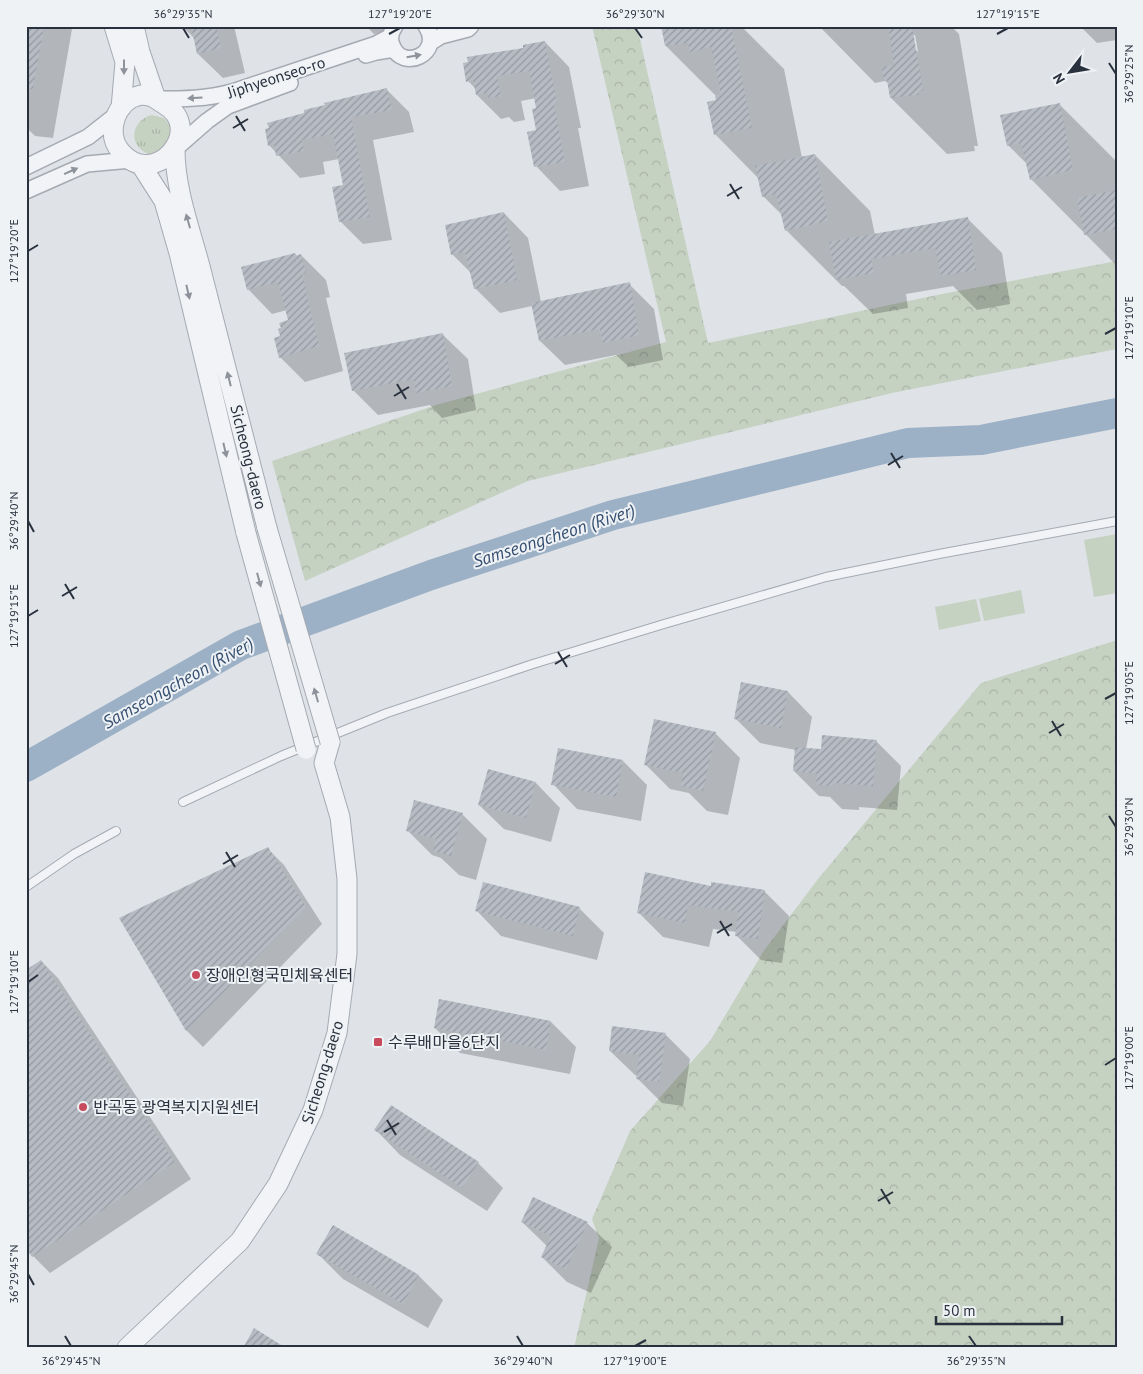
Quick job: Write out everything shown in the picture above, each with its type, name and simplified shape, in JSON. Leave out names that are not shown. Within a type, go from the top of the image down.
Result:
[{"type":"street","points":[[114,26],[125,62],[118,111],[113,126],[114,137],[119,150],[126,158],[136,162]]},
{"type":"street","points":[[134,26],[140,52],[156,100]]},
{"type":"street","points":[[426,26],[429,30],[430,43]]},
{"type":"street","points":[[436,26],[441,26]]},
{"type":"street","points":[[393,37],[404,58],[411,59],[424,54],[430,43],[441,36],[468,29],[471,26]]},
{"type":"street","name":"Jiphyeonseo-ro","points":[[156,100],[218,96],[393,37]]},
{"type":"street","name":"Jiphyeonseo-ro","points":[[175,149],[207,121],[228,106],[376,52],[393,37]]},
{"type":"street","points":[[26,167],[88,136],[131,99],[141,95],[152,96],[171,108],[177,117],[180,128],[179,139],[175,149],[168,157],[158,162],[87,164],[26,191]]},
{"type":"street","name":"Sicheong-daero","points":[[127,1348],[240,1241],[278,1184],[313,1110],[337,1033],[347,954],[347,879],[340,817],[324,763],[330,742],[267,528],[175,170],[175,149]]},
{"type":"street","name":"Sicheong-daero","points":[[136,162],[164,201],[179,253],[246,533],[306,749],[324,763]]},
{"type":"lane","points":[[182,802],[281,756],[387,713],[533,664],[664,624],[826,578],[939,554],[1117,521]]},
{"type":"lane","points":[[26,888],[74,854],[116,831]]},
{"type":"green space","points":[[592,26],[637,26],[708,343],[942,294],[1117,261],[1117,349],[892,393],[528,481],[305,581],[272,461],[436,405],[666,342]]},
{"type":"green space","points":[[152,115],[164,118],[173,129],[169,148],[151,155],[143,152],[138,147],[134,135],[139,123],[144,118]]},
{"type":"green space","points":[[1117,534],[1117,593],[1094,597],[1084,540]]},
{"type":"green space","points":[[1021,590],[1025,613],[984,621],[979,599]]},
{"type":"green space","points":[[976,599],[981,621],[939,630],[935,607]]},
{"type":"green space","points":[[1117,640],[1117,1348],[574,1348],[599,1238],[592,1219],[630,1131],[710,1041],[763,952],[818,879],[981,683]]},
{"type":"building","points":[[26,26],[44,26],[33,89],[26,88]]},
{"type":"building","points":[[191,26],[216,26],[221,48],[197,54]]},
{"type":"building","points":[[661,26],[731,26],[752,128],[714,135],[707,102],[716,100],[715,96],[721,94],[711,47],[690,52],[688,43],[665,46]]},
{"type":"building","points":[[888,26],[912,26],[923,90],[919,91],[919,95],[890,98],[887,80],[884,81],[882,67],[894,65]]},
{"type":"building","points":[[545,41],[557,103],[554,104],[565,162],[534,167],[527,132],[536,130],[532,109],[536,108],[529,71],[497,76],[501,96],[488,98],[487,93],[476,95],[473,80],[466,82],[463,63],[468,62],[467,57],[523,48],[523,45]]},
{"type":"building","points":[[387,88],[392,110],[351,117],[370,217],[339,222],[332,187],[343,185],[333,134],[302,140],[304,151],[276,156],[274,144],[268,146],[265,129],[269,128],[267,123],[304,113],[304,110],[325,105],[324,103]]},
{"type":"building","points":[[1060,103],[1073,170],[1030,180],[1021,143],[1007,146],[1000,115]]},
{"type":"building","points":[[815,154],[828,221],[785,231],[776,194],[762,197],[755,166]]},
{"type":"building","points":[[1117,190],[1117,229],[1084,235],[1077,198]]},
{"type":"building","points":[[504,212],[517,280],[474,289],[465,252],[451,255],[445,225]]},
{"type":"building","points":[[968,217],[976,270],[941,276],[935,248],[871,259],[874,273],[836,280],[829,242]]},
{"type":"building","points":[[295,253],[296,256],[301,254],[306,272],[302,274],[319,346],[279,358],[274,338],[280,336],[278,329],[281,328],[279,323],[288,320],[277,282],[247,290],[241,267]]},
{"type":"building","points":[[630,282],[639,335],[603,343],[600,329],[539,341],[531,303]]},
{"type":"building","points":[[443,333],[452,386],[416,393],[414,379],[352,391],[344,353]]},
{"type":"building","points":[[741,682],[788,691],[781,728],[734,719]]},
{"type":"building","points":[[654,719],[716,732],[703,791],[681,786],[683,773],[644,765]]},
{"type":"building","points":[[822,735],[877,740],[873,786],[835,783],[834,786],[816,785],[817,774],[793,771],[795,747],[821,749]]},
{"type":"building","points":[[558,748],[623,760],[616,797],[551,785]]},
{"type":"building","points":[[488,769],[536,782],[526,818],[478,805]]},
{"type":"building","points":[[414,800],[463,813],[451,856],[433,851],[436,839],[406,831]]},
{"type":"building","name":"장애인형국민체육센터","points":[[268,847],[306,907],[186,1031],[119,918]]},
{"type":"building","points":[[645,872],[711,886],[711,882],[765,890],[758,939],[735,936],[738,912],[688,905],[685,923],[637,913]]},
{"type":"building","points":[[483,882],[580,907],[573,936],[475,911]]},
{"type":"building","name":"반곡동 광역복지지원센터","points":[[41,960],[175,1162],[32,1257],[26,1248],[26,970]]},
{"type":"building","points":[[439,999],[551,1021],[546,1050],[434,1028]]},
{"type":"building","points":[[612,1026],[666,1033],[659,1082],[636,1079],[639,1055],[609,1051]]},
{"type":"building","points":[[391,1105],[479,1162],[462,1188],[374,1130]]},
{"type":"building","points":[[533,1197],[588,1222],[566,1269],[541,1257],[551,1236],[521,1222]]},
{"type":"building","points":[[333,1225],[419,1275],[403,1304],[316,1254]]},
{"type":"building","points":[[254,1328],[286,1348],[243,1348]]},
{"type":"waterway","name":"Samseongcheon (River)","points":[[26,767],[241,645],[431,575],[613,515],[908,443],[981,440],[1117,413]]},
{"type":"place","name":"장애인형국민체육센터","points":[[196,975]]},
{"type":"place","name":"수루배마을6단지","points":[[378,1042]]},
{"type":"place","name":"반곡동 광역복지지원센터","points":[[83,1107]]}]
